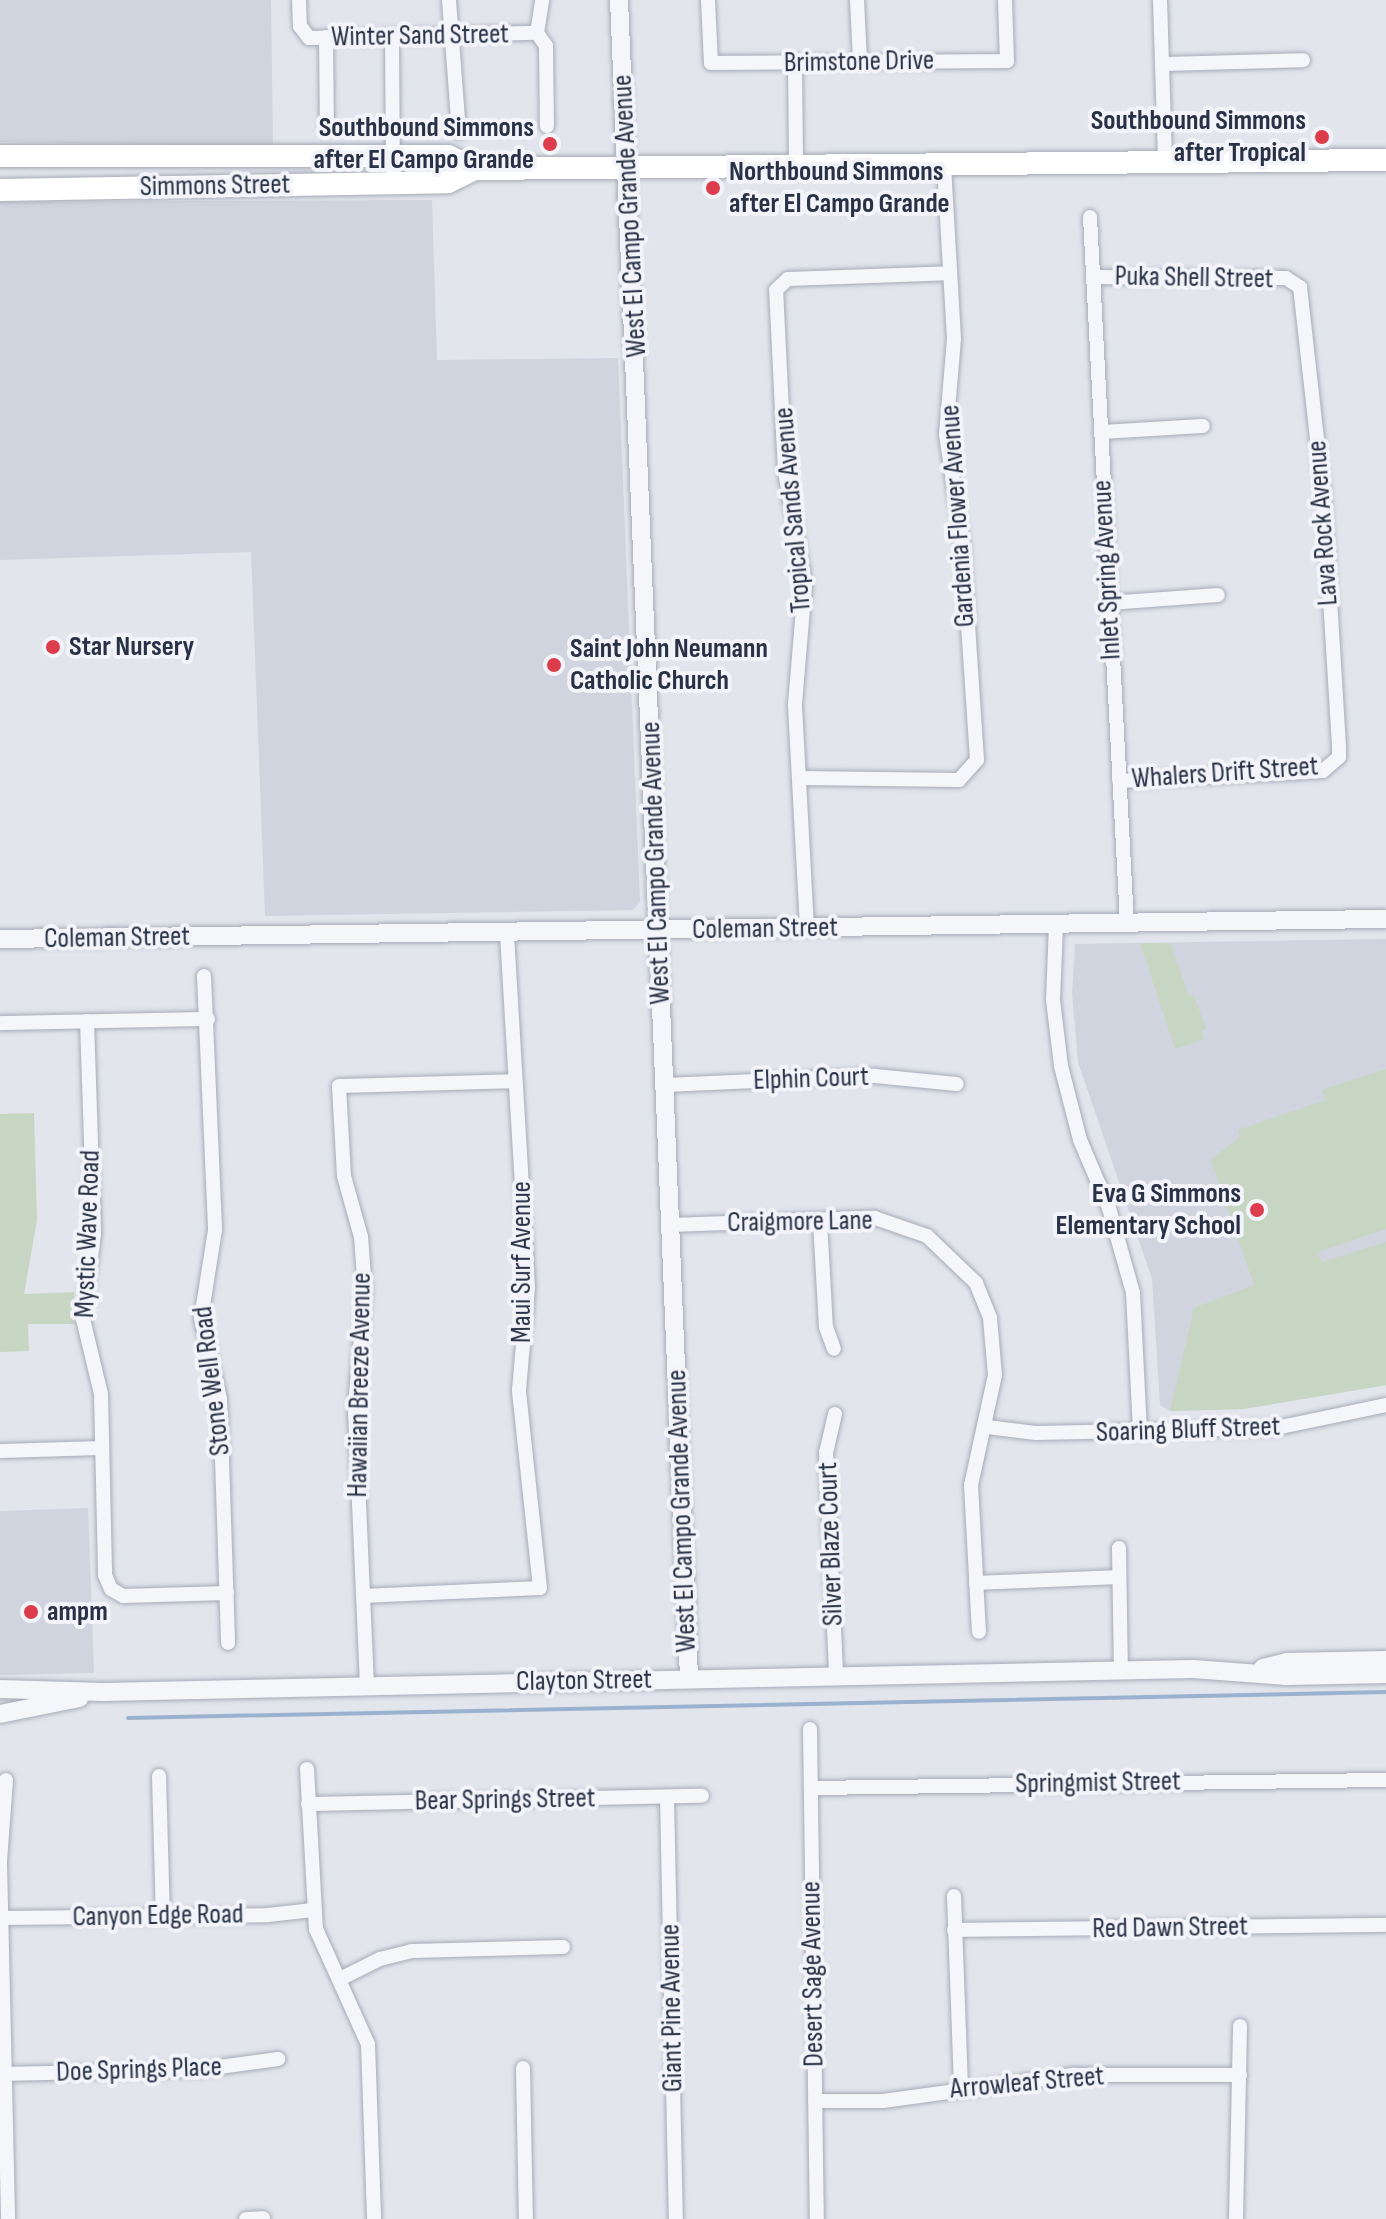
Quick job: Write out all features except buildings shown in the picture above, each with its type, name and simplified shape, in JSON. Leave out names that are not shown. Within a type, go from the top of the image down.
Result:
[{"type":"main road","name":"Simmons Street","points":[[0,156],[448,156],[475,169]]},
{"type":"main road","name":"Simmons Street","points":[[0,190],[448,182],[475,169],[1386,160]]},
{"type":"street","name":"Winter Sand Street","points":[[299,0],[303,34],[392,37],[537,33]]},
{"type":"street","points":[[449,0],[459,132]]},
{"type":"street","points":[[542,0],[542,23],[537,33],[546,46],[547,126]]},
{"type":"street","name":"West El Campo Grande Avenue","points":[[619,0],[629,167],[689,1678]]},
{"type":"street","name":"Brimstone Drive","points":[[708,0],[711,63],[1007,61],[1005,0]]},
{"type":"street","points":[[857,0],[860,62]]},
{"type":"street","points":[[1160,0],[1165,162]]},
{"type":"street","points":[[326,37],[327,127]]},
{"type":"street","points":[[392,37],[393,183]]},
{"type":"street","points":[[1163,64],[1303,60]]},
{"type":"street","points":[[795,63],[796,165]]},
{"type":"street","name":"Gardenia Flower Avenue","points":[[800,778],[959,780],[977,760],[963,547],[946,434],[954,339],[944,164]]},
{"type":"street","name":"Inlet Spring Avenue","points":[[1090,217],[1127,923]]},
{"type":"street","name":"Tropical Sands Avenue","points":[[807,928],[795,704],[805,584],[785,472],[776,290],[788,279],[948,273]]},
{"type":"street","name":"Puka Shell Street","points":[[1093,277],[1295,281]]},
{"type":"street","name":"Lava Rock Avenue","points":[[1295,281],[1304,297],[1324,501],[1339,747],[1331,766]]},
{"type":"street","points":[[1101,432],[1203,426]]},
{"type":"street","points":[[1109,603],[1218,595]]},
{"type":"street","name":"Whalers Drift Street","points":[[1119,781],[1315,772],[1331,766]]},
{"type":"street","name":"Coleman Street","points":[[0,939],[507,935],[1386,919]]},
{"type":"street","points":[[1056,925],[1053,1000],[1061,1066],[1080,1140],[1112,1217],[1133,1293],[1140,1432]]},
{"type":"street","name":"Maui Surf Avenue","points":[[363,1596],[540,1588],[519,1390],[528,1288],[507,935]]},
{"type":"street","name":"Stone Well Road","points":[[204,976],[215,1230],[201,1318],[220,1399],[228,1643]]},
{"type":"street","points":[[0,1023],[208,1019]]},
{"type":"street","name":"Mystic Wave Road","points":[[87,1021],[94,1234],[83,1319],[101,1394],[105,1575],[111,1589],[123,1596],[227,1593]]},
{"type":"street","name":"Elphin Court","points":[[665,1085],[875,1076],[957,1084]]},
{"type":"street","name":"Hawaiian Breeze Avenue","points":[[367,1686],[355,1407],[365,1291],[361,1237],[344,1176],[339,1086],[514,1081]]},
{"type":"street","name":"Craigmore Lane","points":[[670,1225],[875,1218],[927,1236],[976,1283],[990,1318],[995,1375],[987,1427]]},
{"type":"street","points":[[820,1221],[826,1327],[834,1349]]},
{"type":"street","name":"Soaring Bluff Street","points":[[987,1427],[1036,1433],[1276,1428],[1386,1405]]},
{"type":"street","name":"Silver Blaze Court","points":[[835,1414],[826,1452],[836,1675]]},
{"type":"street","points":[[979,1632],[971,1485],[987,1427]]},
{"type":"street","points":[[0,1451],[102,1448]]},
{"type":"street","points":[[1119,1548],[1121,1670]]},
{"type":"street","points":[[976,1583],[1119,1577]]},
{"type":"street","name":"Clayton Street","points":[[1256,1670],[1287,1662],[1386,1660]]},
{"type":"street","name":"Clayton Street","points":[[9,1689],[103,1692],[1121,1670],[1256,1670],[1287,1676],[1386,1674]]},
{"type":"street","points":[[9,1689],[9,1713]]},
{"type":"street","name":"Clayton Street","points":[[9,1713],[103,1692]]},
{"type":"street","name":"Desert Sage Avenue","points":[[810,1729],[817,2219]]},
{"type":"street","points":[[307,1769],[313,1910],[323,1949],[340,1979],[370,2052],[374,2219]]},
{"type":"street","points":[[159,1776],[163,1916]]},
{"type":"street","points":[[6,1780],[1,1918],[2,2074],[8,2219]]},
{"type":"street","name":"Springmist Street","points":[[811,1788],[1386,1780]]},
{"type":"street","name":"Bear Springs Street","points":[[308,1804],[702,1796]]},
{"type":"street","name":"Giant Pine Avenue","points":[[667,1797],[676,2219]]},
{"type":"street","points":[[954,1896],[961,2087]]},
{"type":"street","name":"Canyon Edge Road","points":[[1,1918],[313,1910]]},
{"type":"street","name":"Red Dawn Street","points":[[954,1930],[1386,1925]]},
{"type":"street","points":[[340,1979],[411,1951],[563,1947]]},
{"type":"street","points":[[1236,2219],[1240,2026]]},
{"type":"street","name":"Doe Springs Place","points":[[2,2074],[197,2070],[278,2059]]},
{"type":"street","points":[[523,2068],[526,2219]]},
{"type":"street","name":"Arrowleaf Street","points":[[815,2101],[883,2101],[961,2087],[1074,2075],[1240,2075]]},
{"type":"street","points":[[246,2219],[263,2218]]},
{"type":"shaded area","points":[[0,0],[271,0],[273,146],[0,142]]},
{"type":"shaded area","points":[[432,200],[437,360],[618,358],[640,902],[633,910],[265,916],[251,552],[0,560],[0,202]]},
{"type":"shaded area","name":"Eva G Simmons Elementary School","points":[[1386,939],[1386,1385],[1243,1409],[1170,1411],[1160,1405],[1152,1279],[1078,1062],[1072,994],[1075,944]]},
{"type":"shaded area","points":[[88,1508],[94,1673],[0,1675],[0,1511]]},
{"type":"green space","points":[[1140,943],[1170,943],[1189,996],[1194,995],[1206,1029],[1201,1031],[1204,1039],[1175,1049]]},
{"type":"green space","points":[[1386,1069],[1386,1229],[1318,1252],[1322,1262],[1386,1242],[1386,1385],[1243,1409],[1170,1411],[1194,1308],[1254,1285],[1211,1160],[1240,1137],[1238,1130],[1325,1100],[1322,1090]]},
{"type":"green space","points":[[34,1113],[37,1220],[24,1294],[74,1292],[74,1324],[28,1324],[29,1351],[0,1352],[0,1114]]},
{"type":"waterway","points":[[128,1718],[1386,1692]]},
{"type":"place","name":"Southbound Simmons after Tropical","points":[[1322,137]]},
{"type":"place","name":"Southbound Simmons after El Campo Grande","points":[[550,144]]},
{"type":"place","name":"Northbound Simmons after El Campo Grande","points":[[713,188]]},
{"type":"place","name":"Star Nursery","points":[[53,647]]},
{"type":"place","name":"Saint John Neumann Catholic Church","points":[[554,665]]},
{"type":"place","name":"Eva G Simmons Elementary School","points":[[1257,1210]]},
{"type":"place","name":"ampm","points":[[31,1612]]}]
